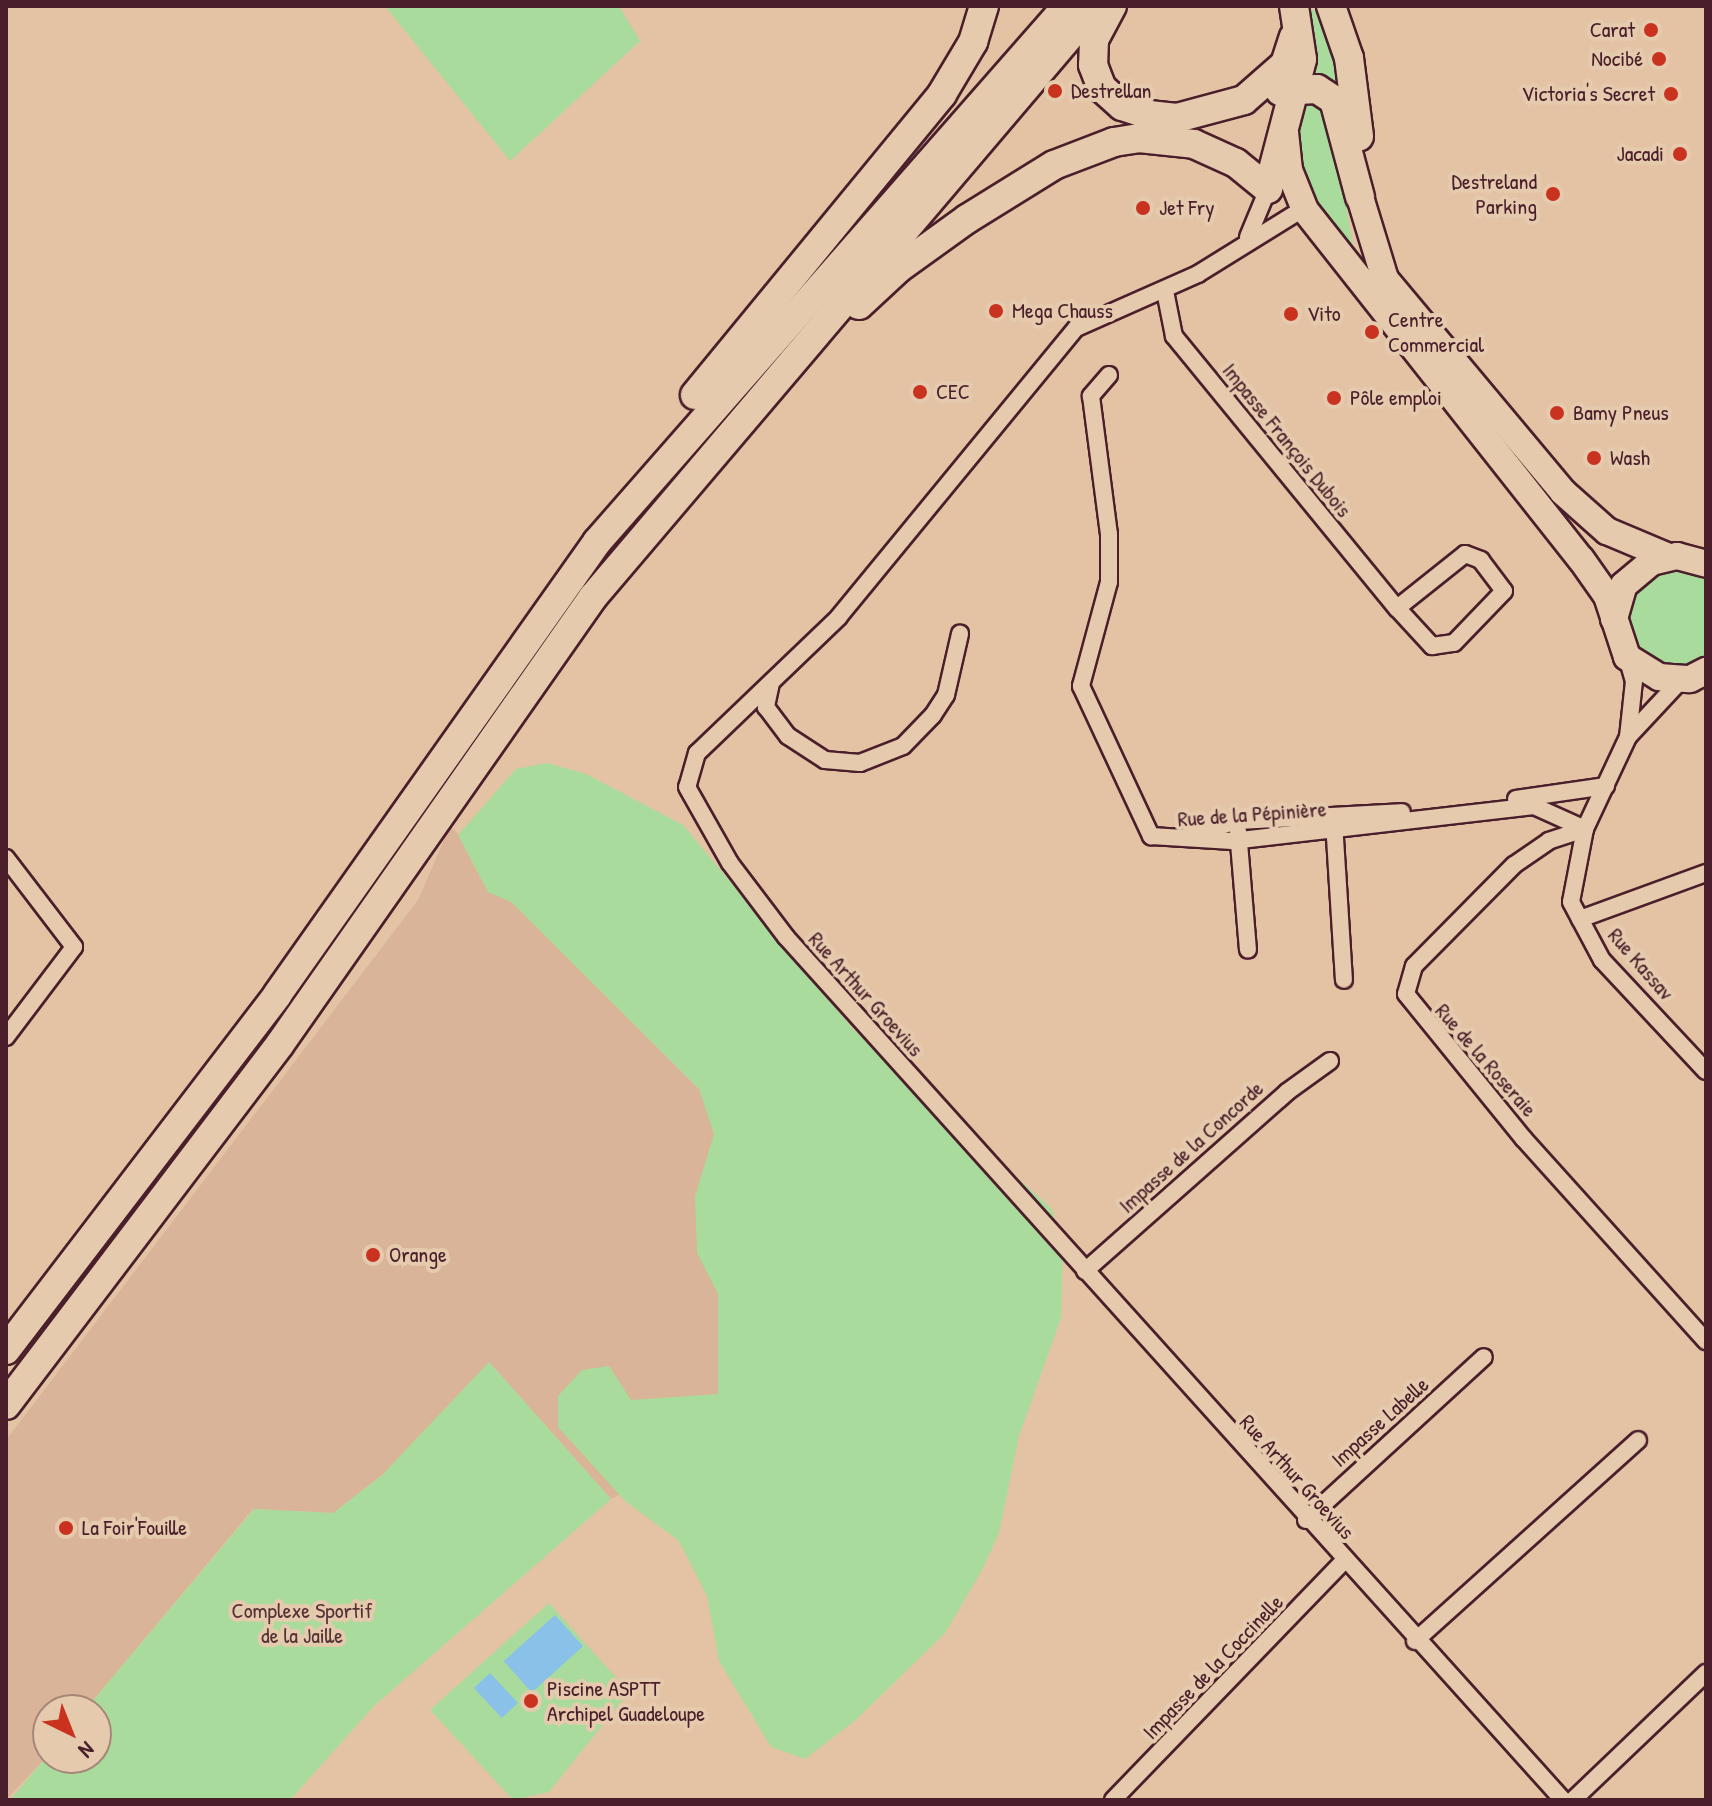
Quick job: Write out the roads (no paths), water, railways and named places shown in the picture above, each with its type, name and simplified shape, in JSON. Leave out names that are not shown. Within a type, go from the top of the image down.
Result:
[{"type":"highway","points":[[367,863],[482,668],[620,485],[942,94],[973,42],[984,6]]},
{"type":"highway","points":[[6,1350],[183,1123],[367,863],[643,485],[1067,6]]},
{"type":"highway","points":[[6,1405],[280,1044],[548,656],[682,491],[1095,6]]},
{"type":"highway","points":[[1112,6],[1091,56],[1102,88],[1122,106],[1177,118],[1227,108],[1297,87],[1322,91],[1339,109],[1360,197]]},
{"type":"highway","points":[[1331,6],[1355,91],[1360,197]]},
{"type":"highway","points":[[682,491],[899,268],[1054,165],[1114,142],[1180,140],[1236,163],[1268,189],[1297,87],[1303,36],[1295,7]]},
{"type":"highway","points":[[1227,108],[1263,89],[1285,64],[1295,7]]},
{"type":"main road","points":[[1284,128],[1289,170],[1305,210],[1410,350]]},
{"type":"main road","points":[[1268,189],[1410,350],[1581,559],[1614,619],[1627,657],[1648,673],[1696,680]]},
{"type":"main road","points":[[1360,197],[1385,279],[1563,492],[1607,531],[1669,557],[1706,564]]},
{"type":"main road","points":[[1614,619],[1630,578],[1669,557]]},
{"type":"street","points":[[1240,248],[1268,189]]},
{"type":"street","name":"Rue Arthur Groevius","points":[[1293,215],[1165,291],[1076,328],[860,593],[689,767],[687,787],[710,832],[786,937],[1343,1562],[1563,1800]]},
{"type":"street","name":"Impasse François Dubois","points":[[1165,291],[1174,336],[1397,608],[1439,648],[1454,643],[1504,591],[1481,560],[1465,554],[1397,608]]},
{"type":"street","points":[[1109,375],[1091,396],[1109,534],[1109,582],[1081,686],[1142,827],[1168,841]]},
{"type":"street","points":[[771,683],[766,707],[788,736],[825,760],[860,763],[903,746],[933,715],[946,695],[960,634]]},
{"type":"street","points":[[1585,829],[1628,737],[1634,681],[1627,657]]},
{"type":"street","points":[[1628,737],[1696,680]]},
{"type":"street","name":"Rue de la Pépinière","points":[[1168,841],[1239,840],[1334,823],[1606,786]]},
{"type":"street","name":"Rue de la Pépinière","points":[[1168,841],[1237,821],[1334,823],[1534,806],[1585,829]]},
{"type":"street","points":[[1237,821],[1248,950]]},
{"type":"street","points":[[1334,823],[1344,980]]},
{"type":"street","name":"Rue Kassav","points":[[1585,829],[1572,885],[1580,919],[1602,960],[1706,1071]]},
{"type":"street","name":"Rue de la Roseraie","points":[[1585,829],[1549,841],[1514,865],[1414,966],[1406,994],[1524,1139],[1706,1341]]},
{"type":"street","points":[[6,858],[74,947],[6,1037]]},
{"type":"street","name":"Rue Kassav","points":[[1580,919],[1706,873]]},
{"type":"street","name":"Impasse de la Concorde","points":[[1085,1271],[1266,1109],[1330,1061]]},
{"type":"street","name":"Impasse Labelle","points":[[1306,1520],[1484,1357]]},
{"type":"street","points":[[1415,1641],[1638,1440]]},
{"type":"street","name":"Impasse de la Coccinelle","points":[[1113,1800],[1343,1562]]},
{"type":"street","points":[[1573,1800],[1706,1673]]},
{"type":"water","points":[[555,1615],[583,1646],[532,1692],[504,1661]]},
{"type":"water","points":[[490,1673],[518,1703],[502,1718],[474,1688]]},
{"type":"place","name":"Carat","points":[[1651,30]]},
{"type":"place","name":"Nocibé","points":[[1659,59]]},
{"type":"place","name":"Destrellan","points":[[1055,91]]},
{"type":"place","name":"Victoria's Secret","points":[[1671,94]]},
{"type":"place","name":"Jacadi","points":[[1680,154]]},
{"type":"place","name":"Destreland Parking","points":[[1553,194]]},
{"type":"place","name":"Jet Fry","points":[[1143,208]]},
{"type":"place","name":"Mega Chauss","points":[[996,311]]},
{"type":"place","name":"Vito","points":[[1291,314]]},
{"type":"place","name":"Centre Commercial","points":[[1372,332]]},
{"type":"place","name":"CEC","points":[[920,392]]},
{"type":"place","name":"Pôle emploi","points":[[1334,398]]},
{"type":"place","name":"Bamy Pneus","points":[[1557,413]]},
{"type":"place","name":"Wash","points":[[1594,458]]},
{"type":"place","name":"Orange","points":[[373,1255]]},
{"type":"place","name":"La Foir'Fouille","points":[[66,1528]]},
{"type":"place","name":"Piscine ASPTT Archipel Guadeloupe","points":[[531,1701]]},
{"type":"park label","name":"Complexe Sportif de la Jaille","points":[[302,1622]]}]
